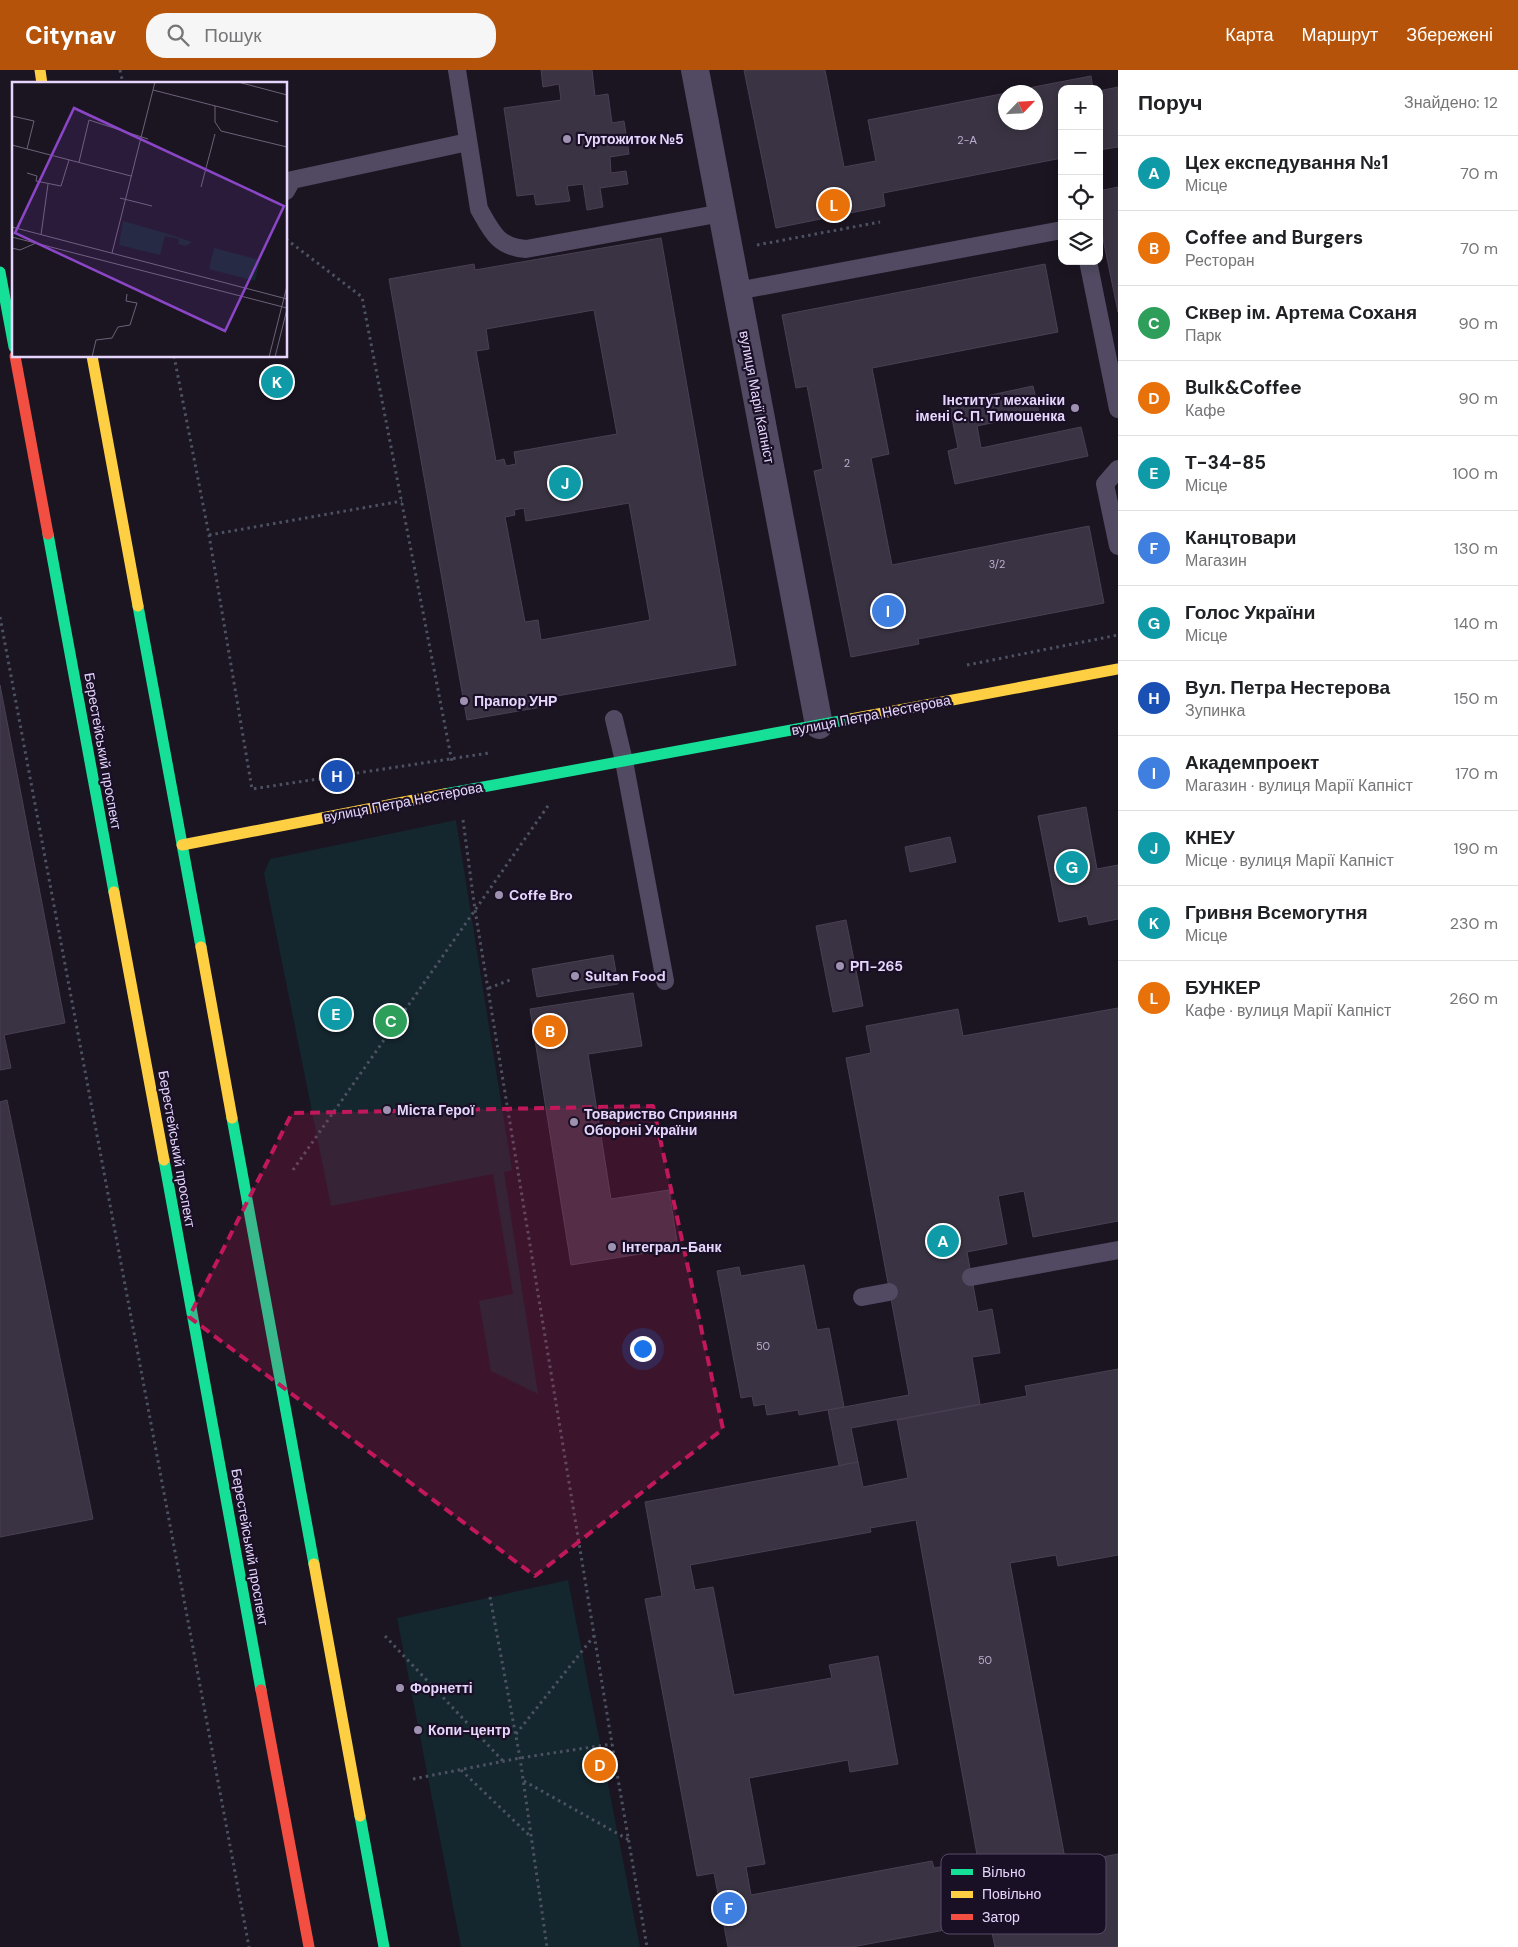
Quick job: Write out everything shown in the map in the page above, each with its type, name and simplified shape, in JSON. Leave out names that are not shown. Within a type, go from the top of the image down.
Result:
[{"type":"main road","points":[[0,272],[12,336]]},
{"type":"main road","name":"Берестейський проспект","points":[[16,358],[309,1947]]},
{"type":"main road","points":[[92,358],[384,1947]]},
{"type":"main road","name":"вулиця Петра Нестерова","points":[[182,845],[458,791],[1118,668]]},
{"type":"street","name":"вулиця Марії Капніст","points":[[695,70],[819,725]]},
{"type":"lane","points":[[456,70],[479,209],[500,242],[514,248],[526,249],[722,213]]},
{"type":"lane","points":[[288,187],[292,180],[468,142]]},
{"type":"lane","points":[[737,291],[1058,231]]},
{"type":"lane","points":[[1089,265],[1118,408]]},
{"type":"lane","points":[[1118,469],[1105,484],[1118,546]]},
{"type":"lane","points":[[614,719],[624,761],[665,981]]},
{"type":"lane","points":[[972,1277],[1118,1250]]},
{"type":"lane","points":[[862,1297],[889,1292]]},
{"type":"path","points":[[756,245],[880,222]]},
{"type":"path","points":[[288,241],[362,297],[458,791],[475,910],[647,1947]]},
{"type":"path","points":[[174,358],[209,536],[252,789],[491,753]]},
{"type":"path","points":[[209,536],[402,501]]},
{"type":"path","points":[[0,617],[249,1947]]},
{"type":"path","points":[[963,666],[1118,635]]},
{"type":"path","points":[[293,1170],[551,802]]},
{"type":"path","points":[[489,988],[510,980]]},
{"type":"path","points":[[490,1597],[524,1781],[547,1947]]},
{"type":"path","points":[[385,1636],[504,1762]]},
{"type":"path","points":[[516,1734],[594,1636]]},
{"type":"path","points":[[413,1779],[520,1758],[612,1744]]},
{"type":"path","points":[[460,1770],[531,1837]]},
{"type":"path","points":[[524,1781],[629,1840]]},
{"type":"highlighted area","points":[[653,1106],[723,1429],[535,1576],[189,1317],[292,1113]]},
{"type":"shaded area","points":[[456,820],[512,1170],[504,1172],[538,1394],[491,1371],[479,1301],[513,1294],[493,1174],[331,1206],[264,873],[270,859]]},
{"type":"shaded area","points":[[568,1580],[640,1947],[461,1947],[397,1618]]},
{"type":"building","name":"Гуртожиток №5","points":[[541,70],[592,70],[595,96],[608,94],[612,123],[624,121],[629,154],[610,157],[611,173],[626,171],[628,184],[600,188],[603,207],[587,210],[583,184],[567,186],[570,201],[536,205],[534,194],[517,196],[504,108],[561,100],[559,84],[543,87]]},
{"type":"building","points":[[744,70],[825,70],[844,167],[876,161],[868,120],[998,95],[998,130],[1043,130],[1043,85],[1091,76],[1092,85],[1058,85],[1058,159],[883,193],[885,206],[776,228]]},
{"type":"building","points":[[1118,87],[1118,147],[1103,149],[1103,130],[1103,90]]},
{"type":"building","points":[[1118,187],[1118,312],[1103,239],[1103,190]]},
{"type":"building","points":[[661,238],[736,665],[551,697],[553,705],[467,720],[389,279],[474,264],[475,270]],"holes":[[[594,310],[617,434],[514,452],[516,464],[506,466],[504,459],[496,461],[476,351],[489,349],[486,329]],[[629,503],[650,620],[541,640],[538,620],[525,622],[505,517],[515,515],[514,510],[524,508],[526,521]]]},
{"type":"building","points":[[1045,264],[1058,332],[872,368],[889,454],[871,458],[892,565],[1089,526],[1104,603],[918,639],[919,644],[851,657],[814,471],[823,469],[807,386],[796,388],[782,315]]},
{"type":"building","points":[[1033,386],[1039,413],[977,426],[981,448],[1081,427],[1088,456],[955,484],[948,451],[958,448],[949,404]]},
{"type":"building","points":[[0,685],[65,1023],[4,1035],[11,1068],[0,1070]]},
{"type":"building","points":[[1086,807],[1097,869],[1118,865],[1118,919],[1089,925],[1087,916],[1059,922],[1038,816]]},
{"type":"building","points":[[950,837],[956,862],[910,872],[905,847]]},
{"type":"building","name":"РП-265","points":[[846,920],[863,1006],[833,1012],[816,926]]},
{"type":"building","name":"Sultan Food","points":[[613,955],[618,984],[537,997],[532,969]]},
{"type":"building","name":"Товариство Сприяння Обороні України","points":[[633,993],[642,1046],[588,1054],[611,1199],[669,1190],[678,1248],[571,1265],[530,1009]]},
{"type":"building","points":[[1118,1008],[1118,1221],[1033,1237],[1024,1191],[998,1196],[1007,1244],[967,1252],[978,1312],[992,1309],[1000,1353],[972,1357],[980,1404],[851,1428],[858,1462],[839,1466],[828,1410],[909,1395],[846,1058],[871,1053],[866,1026],[958,1009],[963,1036]]},
{"type":"building","points":[[7,1100],[93,1519],[0,1537],[0,1102]]},
{"type":"building","points":[[804,1265],[817,1330],[829,1328],[844,1407],[799,1415],[798,1410],[767,1415],[765,1404],[754,1406],[752,1396],[741,1398],[717,1271],[739,1267],[741,1276]]},
{"type":"building","points":[[1118,1369],[1118,1555],[1058,1566],[1056,1555],[1010,1563],[1064,1854],[977,1854],[916,1520],[870,1528],[871,1532],[690,1565],[695,1590],[713,1587],[734,1695],[832,1678],[829,1665],[878,1656],[898,1764],[850,1772],[848,1760],[749,1778],[765,1864],[746,1867],[751,1895],[932,1861],[934,1868],[941,1867],[941,1931],[852,1947],[728,1947],[714,1873],[697,1876],[645,1599],[662,1596],[645,1502],[858,1462],[863,1487],[908,1478],[897,1420],[1027,1396],[1025,1386]]},
{"type":"building","points":[[608,1753],[613,1773],[591,1777],[587,1757]]},
{"type":"building","points":[[1118,1854],[1118,1947],[995,1947],[992,1934],[1106,1934],[1106,1856]]},
{"type":"traffic: fast","points":[[0,272],[12,336]]},
{"type":"traffic: fast","points":[[48,534],[114,892]]},
{"type":"traffic: fast","points":[[138,606],[201,947]]},
{"type":"traffic: fast","points":[[445,794],[851,719]]},
{"type":"traffic: fast","points":[[232,1118],[314,1564]]},
{"type":"traffic: fast","points":[[164,1160],[261,1690]]},
{"type":"traffic: fast","points":[[360,1816],[384,1947]]},
{"type":"traffic: slow","points":[[40,70],[42,82]]},
{"type":"traffic: slow","points":[[92,358],[138,606]]},
{"type":"traffic: slow","points":[[851,719],[1118,669]]},
{"type":"traffic: slow","points":[[182,845],[445,794]]},
{"type":"traffic: slow","points":[[114,892],[164,1160]]},
{"type":"traffic: slow","points":[[201,947],[232,1118]]},
{"type":"traffic: slow","points":[[314,1564],[360,1816]]},
{"type":"traffic: jam","points":[[15,358],[48,534]]},
{"type":"traffic: jam","points":[[261,1690],[309,1947]]},
{"type":"place","name":"Гуртожиток №5","points":[[567,139]]},
{"type":"place","name":"БУНКЕР","points":[[834,205]]},
{"type":"place","name":"Гривня Всемогутня","points":[[277,382]]},
{"type":"place","name":"Інститут механіки імені С. П. Тимошенка","points":[[1075,408]]},
{"type":"place","name":"КНЕУ","points":[[565,483]]},
{"type":"place","name":"Академпроект","points":[[888,611]]},
{"type":"place","name":"Прапор УНР","points":[[464,701]]},
{"type":"place","name":"Вул. Петра Нестерова","points":[[337,776]]},
{"type":"place","name":"Голос України","points":[[1072,867]]},
{"type":"place","name":"Coffe Bro","points":[[499,895]]},
{"type":"place","name":"РП-265","points":[[840,966]]},
{"type":"place","name":"Sultan Food","points":[[575,976]]},
{"type":"place","name":"Т-34-85","points":[[336,1014]]},
{"type":"place","name":"Сквер ім. Артема Соханя","points":[[391,1021]]},
{"type":"place","name":"Coffee and Burgers","points":[[550,1031]]},
{"type":"place","name":"Міста Герої","points":[[387,1110]]},
{"type":"place","name":"Товариство Сприяння Обороні України","points":[[574,1122]]},
{"type":"place","name":"Цех експедування №1","points":[[943,1241]]},
{"type":"place","name":"Інтеграл-Банк","points":[[612,1247]]},
{"type":"place","name":"Форнетті","points":[[400,1688]]},
{"type":"place","name":"Копи-центр","points":[[418,1730]]},
{"type":"place","name":"Bulk&Coffee","points":[[600,1765]]},
{"type":"place","name":"Канцтовари","points":[[729,1908]]}]
